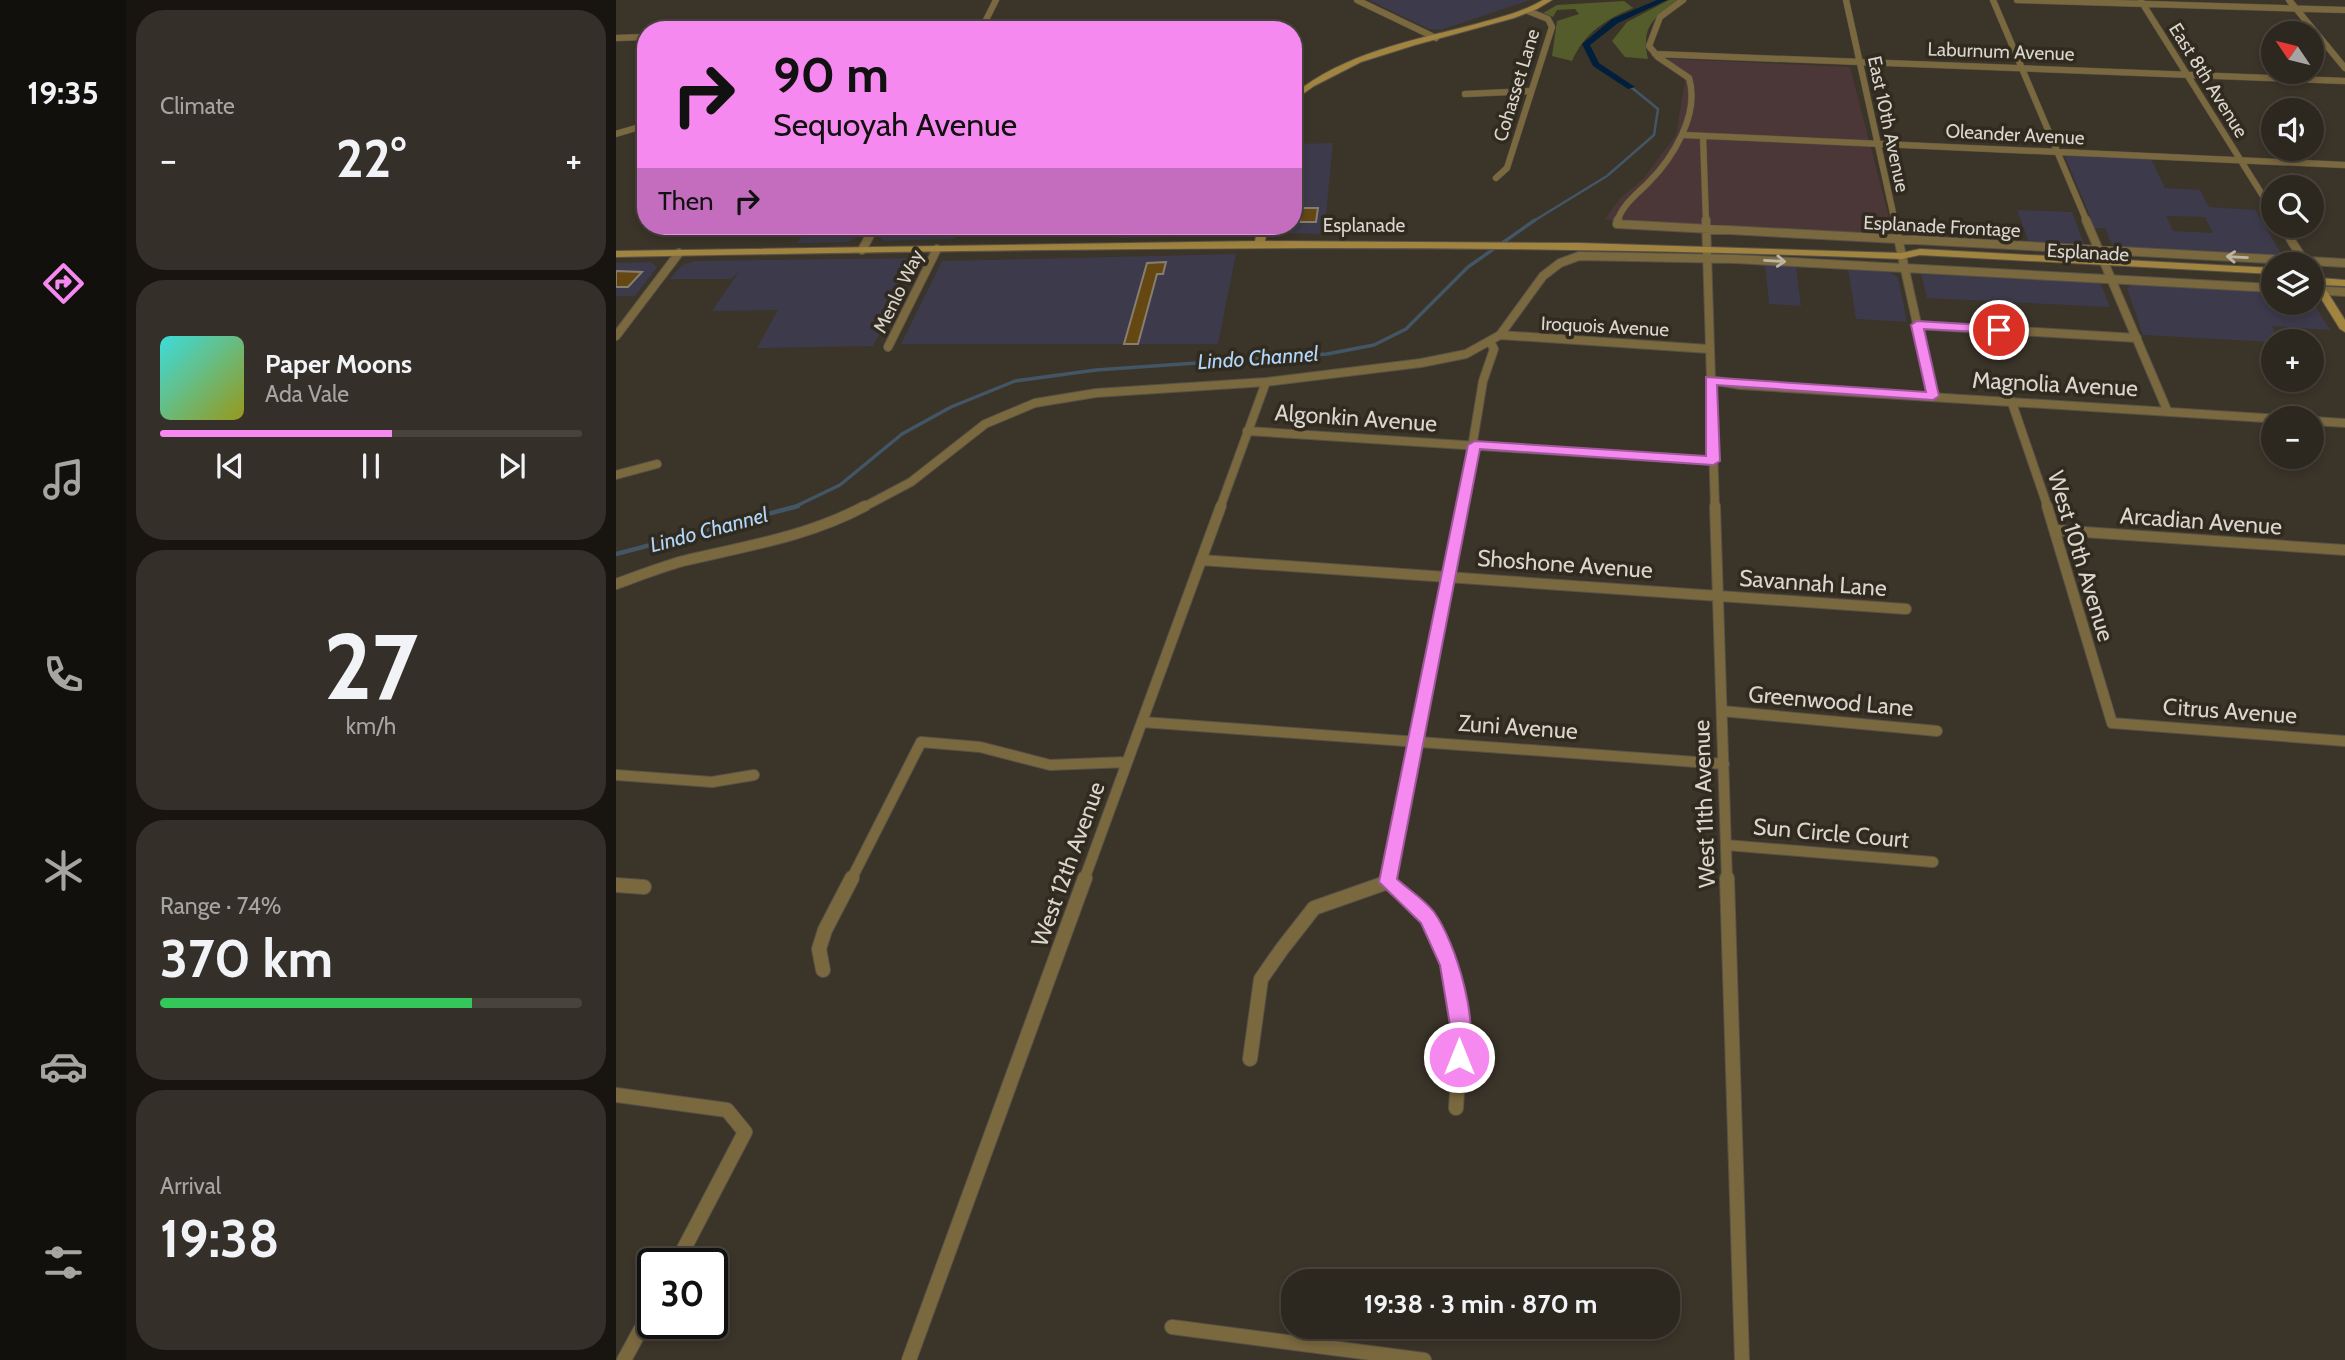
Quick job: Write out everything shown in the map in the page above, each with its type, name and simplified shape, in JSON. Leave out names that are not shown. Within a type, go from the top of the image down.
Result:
[{"type":"main road","points":[[1302,91],[1313,82],[1342,68],[1528,11],[1548,0]]},
{"type":"main road","points":[[1260,243],[1261,235]]},
{"type":"main road","name":"Esplanade","points":[[616,254],[1260,243],[1567,243],[1707,252],[1901,256],[1921,261],[2261,278]]},
{"type":"main road","name":"Esplanade","points":[[2107,271],[2261,271]]},
{"type":"main road","points":[[2324,280],[2345,275]]},
{"type":"main road","points":[[2324,282],[2345,283]]},
{"type":"main road","points":[[2324,297],[2345,329]]},
{"type":"street","points":[[986,21],[996,0]]},
{"type":"street","points":[[1357,0],[1436,38]]},
{"type":"street","points":[[1683,0],[1660,17],[1649,46],[1655,54],[1685,73],[1691,84],[1684,135]]},
{"type":"street","name":"East 10th Avenue","points":[[1846,0],[1901,256]]},
{"type":"street","points":[[1993,0],[2167,410]]},
{"type":"street","points":[[2017,0],[2345,10]]},
{"type":"street","points":[[2289,0],[2345,68]]},
{"type":"street","name":"East 8th Avenue","points":[[2141,2],[2261,193]]},
{"type":"street","name":"Cohasset Lane","points":[[1496,178],[1507,168],[1552,27],[1548,19],[1528,11]]},
{"type":"street","points":[[616,38],[637,37]]},
{"type":"street","name":"Laburnum Avenue","points":[[1655,54],[2345,81]]},
{"type":"street","points":[[1465,94],[1530,91]]},
{"type":"street","points":[[616,134],[637,128]]},
{"type":"street","name":"Oleander Avenue","points":[[1684,135],[2345,166]]},
{"type":"street","name":"Esplanade Frontage","points":[[1684,135],[1653,178],[1618,215],[1617,224],[1633,227],[2099,249],[2261,260]]},
{"type":"street","name":"West 11th Avenue","points":[[1703,136],[1742,1360]]},
{"type":"street","points":[[862,250],[870,235]]},
{"type":"street","name":"Menlo Way","points":[[888,347],[937,249]]},
{"type":"street","name":"Esplanade Frontage","points":[[1495,339],[1540,279],[1571,258],[1603,254],[1707,252],[1904,269],[2107,271],[2261,287]]},
{"type":"street","points":[[616,336],[679,253]]},
{"type":"street","points":[[1901,256],[1933,396]]},
{"type":"street","name":"Esplanade Frontage","points":[[2324,263],[2345,263]]},
{"type":"street","points":[[2324,285],[2345,292]]},
{"type":"street","points":[[1917,325],[2137,338]]},
{"type":"street","points":[[616,584],[681,562],[791,538],[838,521],[911,482],[978,429],[1024,406],[1096,393],[1266,382],[1432,361],[1466,354],[1495,339]]},
{"type":"street","points":[[1388,882],[1475,445],[1483,381],[1495,339]]},
{"type":"street","name":"Iroquois Avenue","points":[[1495,339],[1709,349]]},
{"type":"street","name":"Magnolia Avenue","points":[[1711,380],[1740,384],[2261,415]]},
{"type":"street","name":"West 12th Avenue","points":[[909,1360],[1266,382]]},
{"type":"street","name":"West 10th Avenue","points":[[2011,400],[2055,530],[2112,723]]},
{"type":"street","name":"Magnolia Avenue","points":[[2324,418],[2345,417]]},
{"type":"street","name":"Magnolia Avenue","points":[[2324,419],[2345,422]]},
{"type":"street","name":"Algonkin Avenue","points":[[1247,430],[1713,461]]},
{"type":"street","points":[[616,475],[657,464]]},
{"type":"street","name":"Arcadian Avenue","points":[[2055,530],[2345,550]]},
{"type":"street","name":"Shoshone Avenue","points":[[1200,560],[1449,575],[1717,596]]},
{"type":"street","name":"Savannah Lane","points":[[1717,596],[1906,609]]},
{"type":"street","name":"Greenwood Lane","points":[[1722,712],[1937,732]]},
{"type":"street","name":"Zuni Avenue","points":[[1142,722],[1724,764]]},
{"type":"street","name":"Citrus Avenue","points":[[2112,723],[2345,741]]},
{"type":"street","points":[[823,970],[819,950],[825,930],[921,742],[980,747],[1056,766],[1127,762]]},
{"type":"street","points":[[616,775],[704,782],[754,775]]},
{"type":"street","name":"Sun Circle Court","points":[[1726,845],[1933,862]]},
{"type":"street","points":[[1250,1059],[1261,979],[1314,908],[1388,882]]},
{"type":"street","points":[[1388,882],[1427,918],[1450,965],[1461,1031],[1456,1108]]},
{"type":"street","points":[[616,885],[644,887]]},
{"type":"street","points":[[616,1095],[727,1110],[745,1132],[685,1248]]},
{"type":"street","points":[[1172,1327],[1424,1360]]},
{"type":"street","points":[[624,1360],[637,1336]]},
{"type":"shaded area","points":[[1369,0],[1530,0],[1441,30],[1429,29]]},
{"type":"shaded area","points":[[1651,58],[1850,67],[1894,237],[1624,224],[1605,219],[1620,198],[1643,179],[1676,135],[1685,81],[1677,71]]},
{"type":"shaded area","points":[[1333,143],[1324,234],[1302,233],[1302,144]]},
{"type":"shaded area","points":[[2064,154],[2151,159],[2165,188],[2200,190],[2209,207],[2256,210],[2261,219],[2261,238],[2272,238],[2280,252],[2261,252],[2261,256],[2113,248],[2105,228],[2095,228]],"holes":[[[2166,216],[2205,217],[2213,233],[2173,231]]]},
{"type":"shaded area","points":[[2017,210],[2072,212],[2085,246],[2029,243]]},
{"type":"shaded area","points":[[802,235],[858,235],[848,242],[797,243]]},
{"type":"shaded area","points":[[881,235],[957,235],[955,239],[881,239]]},
{"type":"shaded area","points":[[1056,235],[1115,235],[1055,237]]},
{"type":"shaded area","points":[[1115,235],[1240,235],[1238,236],[1115,238]]},
{"type":"shaded area","points":[[1236,254],[1218,344],[901,344],[942,261]]},
{"type":"shaded area","points":[[916,258],[920,261],[873,346],[757,348],[778,310],[712,311],[740,270],[731,279],[670,279],[682,265],[695,261]]},
{"type":"shaded area","points":[[651,262],[657,267],[635,296],[616,296],[616,263]]},
{"type":"shaded area","points":[[1765,265],[1796,267],[1801,306],[1769,304]]},
{"type":"shaded area","points":[[1848,269],[1889,272],[1898,277],[1907,322],[1856,319]]},
{"type":"shaded area","points":[[1921,274],[2100,282],[2110,307],[1927,298]]},
{"type":"shaded area","points":[[2134,284],[2261,291],[2261,315],[2321,315],[2330,330],[2272,326],[2273,329],[2261,329],[2261,341],[2143,335],[2127,288]]},
{"type":"green space","points":[[1669,0],[1679,0],[1651,24],[1646,38],[1648,59],[1625,57],[1612,41],[1627,22]]},
{"type":"green space","points":[[1624,1],[1633,8],[1597,28],[1583,42],[1572,61],[1552,56],[1557,21],[1579,14],[1575,9],[1557,10],[1553,17],[1543,13],[1557,5]]},
{"type":"building","points":[[1302,208],[1318,208],[1316,222],[1302,222]]},
{"type":"building","points":[[1166,262],[1163,274],[1157,274],[1138,344],[1124,344],[1147,263]]},
{"type":"building","points":[[616,271],[642,272],[628,287],[616,287]]},
{"type":"waterway","name":"Lindo Channel","points":[[1631,87],[1596,64],[1586,44],[1615,21],[1663,0]]},
{"type":"waterway","name":"Lindo Channel","points":[[1533,221],[1607,176],[1654,135],[1658,109],[1631,87]]},
{"type":"waterway","name":"Lindo Channel","points":[[794,507],[840,485],[902,434],[951,407],[1015,381],[1096,370],[1327,354],[1374,345],[1406,329],[1468,267],[1533,221]]},
{"type":"waterway","name":"Lindo Channel","points":[[794,507],[798,506]]},
{"type":"waterway","name":"Lindo Channel","points":[[616,554],[794,507]]},
{"type":"route","points":[[1459,1057],[1461,1031],[1450,965],[1427,918],[1388,882],[1475,445],[1713,461],[1711,380],[1933,396],[1917,325],[1999,330]]}]
